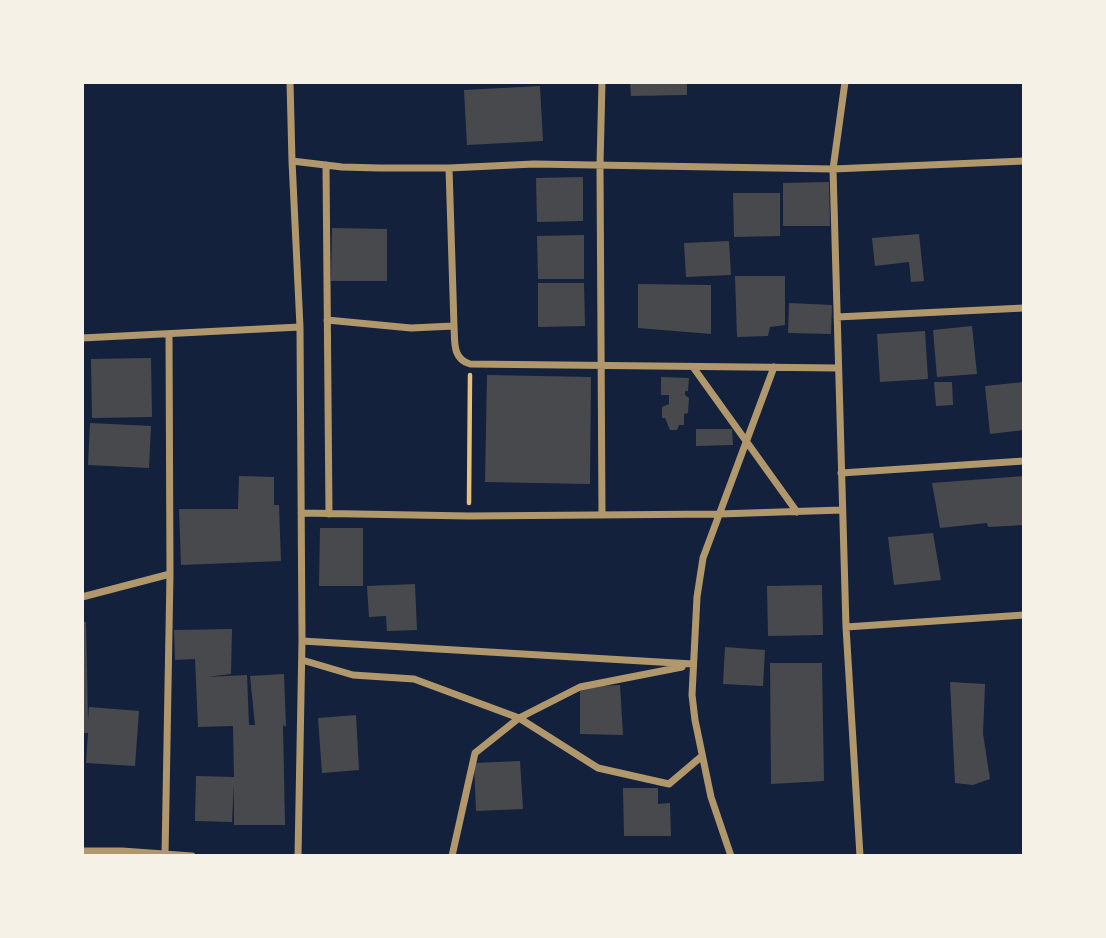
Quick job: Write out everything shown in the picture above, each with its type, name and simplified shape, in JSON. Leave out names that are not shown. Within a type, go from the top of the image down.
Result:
[{"type":"street","points":[[290,82],[300,327],[302,513],[298,856]]},
{"type":"street","points":[[602,82],[602,515]]},
{"type":"street","points":[[845,82],[833,169],[846,626],[860,856]]},
{"type":"street","points":[[292,162],[380,168],[534,164],[833,169],[1024,161]]},
{"type":"street","points":[[326,165],[329,514]]},
{"type":"street","points":[[449,168],[454,326],[457,355],[461,361],[470,364],[838,368]]},
{"type":"street","points":[[837,317],[1024,308]]},
{"type":"street","points":[[327,320],[411,328],[454,326]]},
{"type":"street","points":[[82,338],[300,327]]},
{"type":"street","points":[[165,855],[170,575],[169,334]]},
{"type":"street","points":[[693,367],[797,512]]},
{"type":"street","points":[[731,856],[711,797],[695,720],[692,695],[698,597],[703,558],[774,367]]},
{"type":"street","points":[[841,473],[1024,461]]},
{"type":"street","points":[[302,513],[469,516],[842,510]]},
{"type":"street","points":[[82,597],[170,575]]},
{"type":"street","points":[[846,626],[1024,615]]},
{"type":"street","points":[[302,641],[693,664]]},
{"type":"street","points":[[302,660],[353,674],[414,679],[519,718],[598,768],[669,784],[702,756]]},
{"type":"street","points":[[452,856],[475,753],[519,718],[580,687],[693,664]]},
{"type":"street","points":[[84,850],[192,856]]},
{"type":"path","points":[[469,516],[470,364]]},
{"type":"building","points":[[630,82],[687,82],[687,95],[631,96]]},
{"type":"building","points":[[540,86],[543,141],[467,145],[464,90]]},
{"type":"building","points":[[583,177],[583,221],[537,222],[536,178]]},
{"type":"building","points":[[829,182],[830,226],[783,226],[783,183]]},
{"type":"building","points":[[733,193],[780,193],[780,236],[734,237]]},
{"type":"building","points":[[332,228],[387,229],[387,281],[331,281]]},
{"type":"building","points":[[919,234],[924,281],[911,282],[909,262],[875,266],[872,238]]},
{"type":"building","points":[[584,235],[584,279],[538,279],[537,236]]},
{"type":"building","points":[[729,241],[731,275],[686,277],[684,243]]},
{"type":"building","points":[[735,276],[785,276],[785,325],[770,327],[768,336],[737,337]]},
{"type":"building","points":[[538,283],[584,283],[585,326],[538,327]]},
{"type":"building","points":[[638,284],[711,285],[711,334],[638,328]]},
{"type":"building","points":[[789,303],[832,305],[831,334],[788,333]]},
{"type":"building","points":[[972,326],[977,374],[937,377],[933,330]]},
{"type":"building","points":[[925,331],[928,379],[880,382],[877,334]]},
{"type":"building","points":[[151,358],[152,417],[92,418],[91,359]]},
{"type":"building","points":[[487,375],[591,377],[590,484],[485,482]]},
{"type":"building","points":[[661,377],[689,378],[688,391],[685,391],[689,398],[688,413],[684,414],[684,425],[679,425],[677,430],[670,430],[665,418],[662,418],[662,407],[669,404],[669,395],[661,395]]},
{"type":"building","points":[[934,382],[952,382],[953,405],[936,406]]},
{"type":"building","points":[[1024,382],[1024,430],[990,434],[985,386]]},
{"type":"building","points":[[90,423],[151,426],[149,468],[88,465]]},
{"type":"building","points":[[696,429],[732,429],[733,445],[696,446]]},
{"type":"building","points":[[239,476],[274,477],[274,505],[279,505],[281,561],[181,565],[179,509],[238,509]]},
{"type":"building","points":[[1024,476],[1024,525],[988,527],[987,523],[940,528],[932,483]]},
{"type":"building","points":[[320,528],[363,528],[363,586],[319,586]]},
{"type":"building","points":[[933,533],[941,580],[894,585],[888,537]]},
{"type":"building","points":[[415,584],[417,630],[387,631],[386,616],[369,617],[367,586]]},
{"type":"building","points":[[822,585],[823,635],[768,636],[767,586]]},
{"type":"building","points":[[82,622],[86,622],[88,720],[89,707],[139,711],[135,766],[86,763],[88,733],[82,733]]},
{"type":"building","points":[[232,629],[231,674],[207,677],[247,675],[249,725],[255,725],[250,676],[284,674],[285,825],[234,825],[234,784],[232,822],[195,821],[196,776],[234,777],[233,726],[198,727],[195,659],[175,660],[174,630]]},
{"type":"building","points":[[725,647],[765,650],[763,686],[723,684]]},
{"type":"building","points":[[770,663],[822,663],[824,781],[771,784]]},
{"type":"building","points":[[950,682],[985,684],[983,734],[990,779],[973,785],[955,783]]},
{"type":"building","points":[[620,685],[623,735],[580,734],[580,687]]},
{"type":"building","points":[[356,715],[359,770],[322,773],[318,718]]},
{"type":"building","points":[[520,761],[523,809],[476,811],[474,763]]},
{"type":"building","points":[[623,788],[658,788],[658,804],[670,803],[671,836],[624,836]]}]
